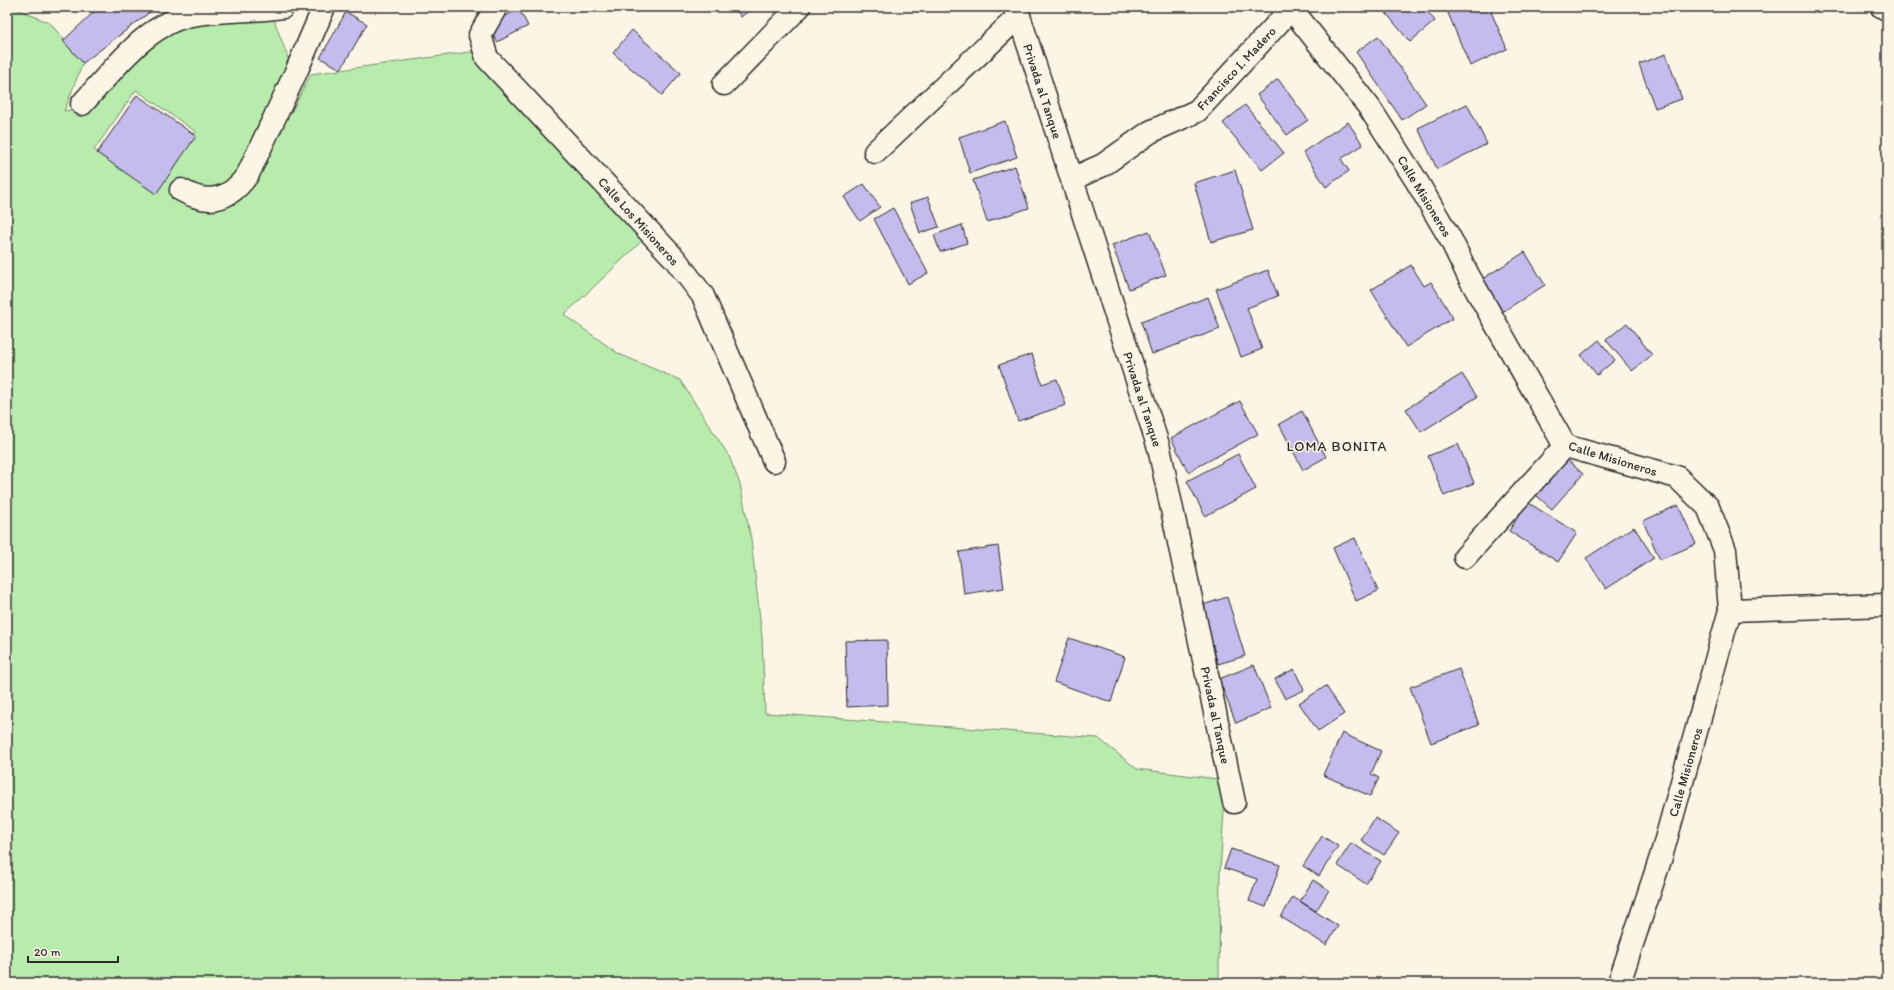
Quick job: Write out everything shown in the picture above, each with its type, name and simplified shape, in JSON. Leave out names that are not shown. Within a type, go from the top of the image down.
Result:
[{"type":"street","points":[[82,104],[132,51],[161,25],[196,14],[282,7]]},
{"type":"street","points":[[181,190],[193,197],[206,199],[220,198],[231,193],[241,185],[248,174],[284,99],[324,7]]},
{"type":"street","name":"Calle Los Misioneros","points":[[496,7],[480,35],[487,58],[675,259],[703,296],[774,461]]},
{"type":"street","points":[[724,84],[799,7]]},
{"type":"street","points":[[1880,7],[1887,11]]},
{"type":"street","name":"Francisco I. Madero","points":[[1072,179],[1103,165],[1150,132],[1197,111],[1290,8]]},
{"type":"street","name":"Calle Misioneros","points":[[1290,8],[1369,107],[1416,180],[1451,240],[1468,275],[1565,446],[1677,477],[1708,507],[1725,550],[1730,610],[1661,857],[1619,983]]},
{"type":"street","points":[[875,152],[1017,12]]},
{"type":"street","name":"Privada al Tanque","points":[[1017,12],[1159,448],[1234,802]]},
{"type":"street","points":[[1465,557],[1565,446]]},
{"type":"street","points":[[1730,610],[1887,605]]},
{"type":"green space","points":[[7,7],[12,7],[50,23],[83,63],[64,111],[80,108],[163,27],[273,17],[290,63],[271,106],[290,115],[311,74],[477,51],[642,241],[564,315],[619,354],[680,380],[729,456],[740,484],[751,539],[762,637],[765,713],[1098,738],[1137,769],[1226,780],[1220,872],[1219,978],[1227,983],[7,983]],"holes":[[[136,90],[196,132],[155,192],[94,150]]]},
{"type":"building","points":[[99,7],[135,7],[150,12],[83,63],[63,41]]},
{"type":"building","points":[[734,7],[753,7],[741,17]]},
{"type":"building","points":[[1381,7],[1424,7],[1435,21],[1410,42]]},
{"type":"building","points":[[1462,7],[1489,7],[1507,49],[1470,66],[1448,13]]},
{"type":"building","points":[[519,9],[528,26],[497,42],[488,25]]},
{"type":"building","points":[[346,12],[367,24],[341,69],[320,58]]},
{"type":"building","points":[[632,30],[681,73],[662,95],[613,53]]},
{"type":"building","points":[[1378,36],[1426,104],[1402,120],[1356,52]]},
{"type":"building","points":[[1666,54],[1682,99],[1655,108],[1639,64]]},
{"type":"building","points":[[1278,79],[1308,120],[1287,135],[1257,95]]},
{"type":"building","points":[[137,95],[196,136],[156,194],[97,153]]},
{"type":"building","points":[[1467,104],[1487,144],[1437,169],[1418,128]]},
{"type":"building","points":[[1245,105],[1284,153],[1262,170],[1223,123]]},
{"type":"building","points":[[1005,121],[1017,157],[970,173],[959,137]]},
{"type":"building","points":[[1348,122],[1363,145],[1341,159],[1349,171],[1326,187],[1303,152]]},
{"type":"building","points":[[1015,166],[1029,208],[987,222],[973,180]]},
{"type":"building","points":[[1235,170],[1253,230],[1211,242],[1194,183]]},
{"type":"building","points":[[864,184],[880,207],[860,221],[844,197]]},
{"type":"building","points":[[928,197],[939,227],[920,233],[910,203]]},
{"type":"building","points":[[893,208],[928,273],[908,284],[874,219]]},
{"type":"building","points":[[962,225],[967,243],[940,252],[934,235]]},
{"type":"building","points":[[1149,231],[1166,275],[1129,289],[1112,245]]},
{"type":"building","points":[[1525,252],[1545,285],[1502,312],[1482,279]]},
{"type":"building","points":[[1411,265],[1424,286],[1431,282],[1453,318],[1406,347],[1371,290]]},
{"type":"building","points":[[1268,270],[1278,296],[1247,308],[1262,349],[1241,357],[1216,289]]},
{"type":"building","points":[[1208,297],[1220,329],[1152,354],[1141,322]]},
{"type":"building","points":[[1627,323],[1652,355],[1632,371],[1606,340]]},
{"type":"building","points":[[1599,340],[1615,360],[1597,375],[1581,355]]},
{"type":"building","points":[[1032,354],[1042,384],[1057,379],[1066,405],[1018,421],[999,365]]},
{"type":"building","points":[[1462,374],[1477,397],[1421,432],[1406,409]]},
{"type":"building","points":[[1240,401],[1258,434],[1188,472],[1171,438]]},
{"type":"building","points":[[1302,411],[1326,457],[1303,470],[1279,424]]},
{"type":"building","points":[[1458,444],[1474,483],[1444,496],[1428,456]]},
{"type":"building","points":[[1238,454],[1256,489],[1205,516],[1187,481]]},
{"type":"building","points":[[1562,455],[1583,474],[1552,509],[1531,491]]},
{"type":"building","points":[[1527,502],[1577,533],[1558,562],[1509,531]]},
{"type":"building","points":[[1678,505],[1696,544],[1660,560],[1643,521]]},
{"type":"building","points":[[1634,527],[1654,558],[1606,589],[1586,558]]},
{"type":"building","points":[[1355,538],[1378,591],[1356,601],[1333,548]]},
{"type":"building","points":[[998,546],[1004,588],[964,594],[959,552]]},
{"type":"building","points":[[1227,597],[1245,656],[1218,664],[1200,606]]},
{"type":"building","points":[[1069,638],[1125,657],[1111,702],[1054,682]]},
{"type":"building","points":[[887,640],[888,705],[847,707],[845,641]]},
{"type":"building","points":[[1254,665],[1271,708],[1236,723],[1219,679]]},
{"type":"building","points":[[1294,669],[1304,690],[1285,699],[1275,679]]},
{"type":"building","points":[[1459,669],[1479,725],[1431,743],[1410,687]]},
{"type":"building","points":[[1326,686],[1344,714],[1318,731],[1299,703]]},
{"type":"building","points":[[1342,733],[1381,751],[1371,774],[1379,778],[1370,796],[1323,775]]},
{"type":"building","points":[[1375,818],[1399,833],[1384,855],[1361,840]]},
{"type":"building","points":[[1322,836],[1338,846],[1319,876],[1303,866]]},
{"type":"building","points":[[1351,843],[1381,861],[1366,884],[1337,865]]},
{"type":"building","points":[[1231,849],[1280,865],[1266,907],[1249,901],[1257,879],[1224,868]]},
{"type":"building","points":[[1313,880],[1329,890],[1316,911],[1300,901]]},
{"type":"building","points":[[1293,897],[1338,926],[1326,945],[1281,917]]},
{"type":"district","name":"LOMA BONITA","points":[[1337,446]]}]
